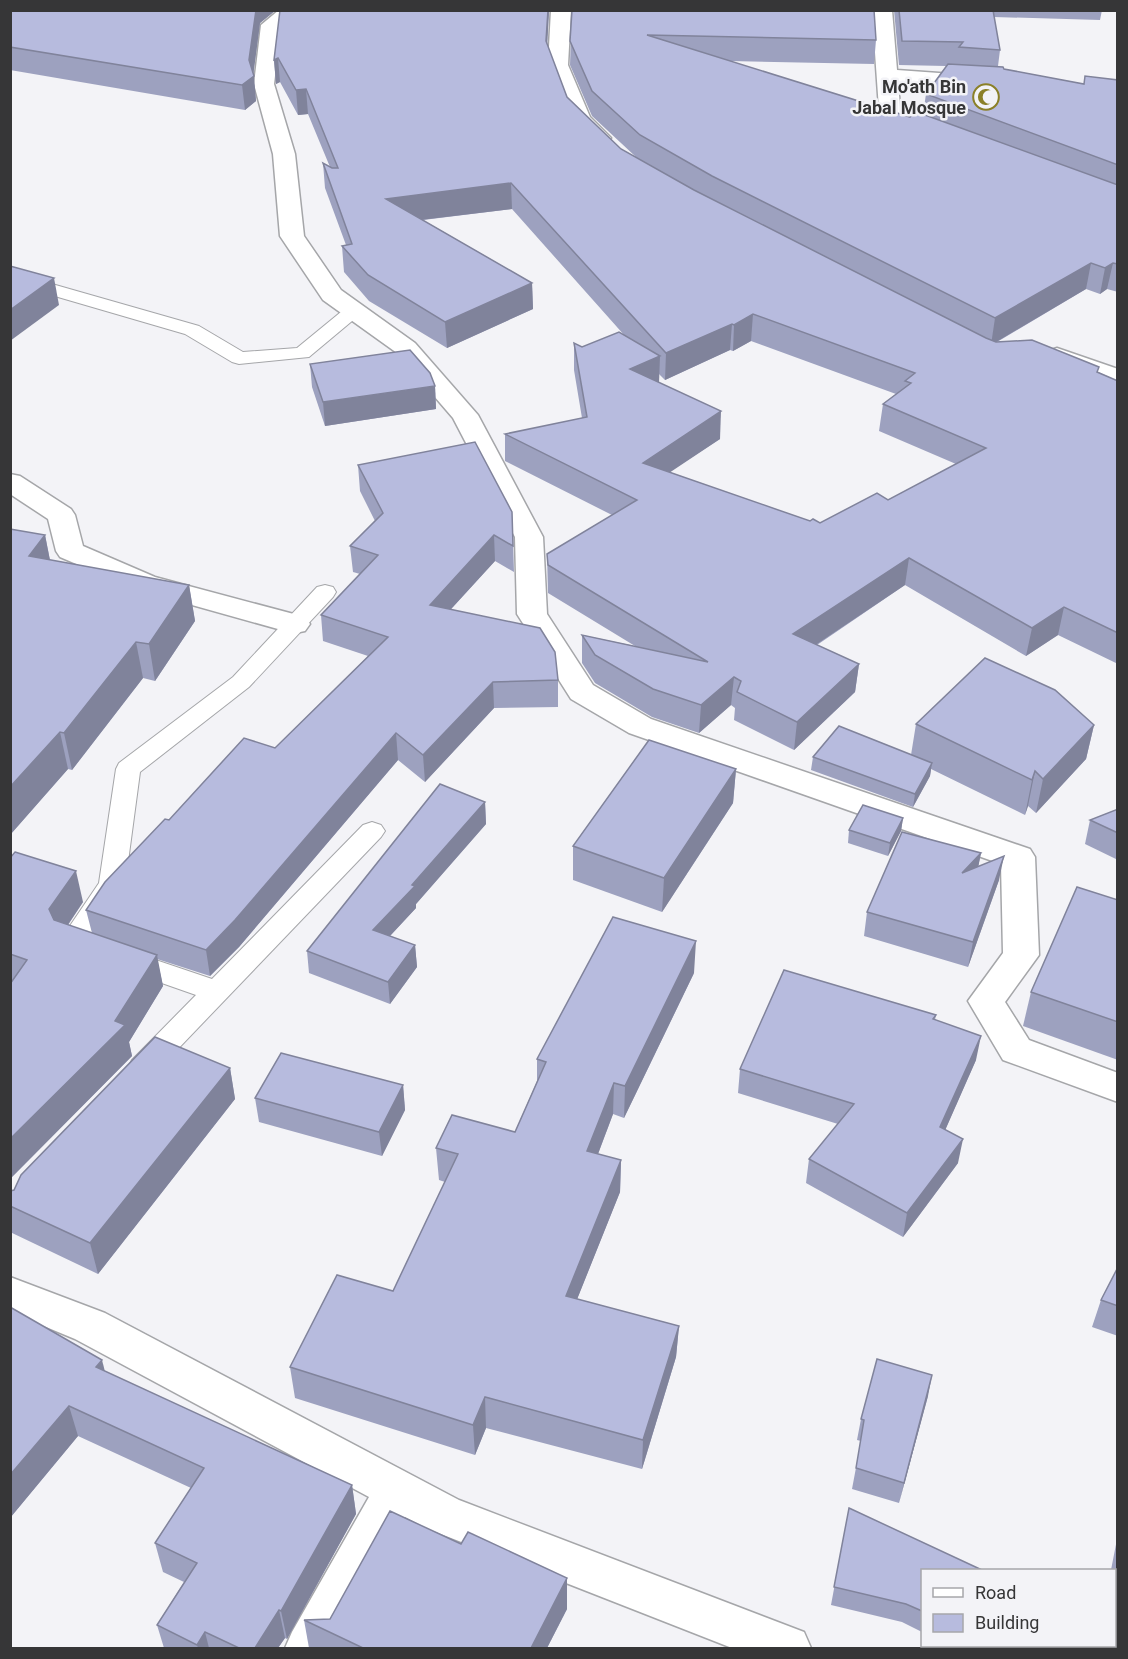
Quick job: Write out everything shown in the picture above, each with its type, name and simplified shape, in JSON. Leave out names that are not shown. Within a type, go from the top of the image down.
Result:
[{"type":"street","points":[[561,10],[558,65],[580,120],[613,151]]},
{"type":"street","points":[[882,10],[890,109],[906,123],[951,140]]},
{"type":"street","points":[[275,15],[264,84],[284,154],[292,236],[332,295],[406,348],[465,415],[529,537],[532,614],[582,692],[640,726],[1018,857],[1021,955],[986,1001],[1016,1050],[1118,1088]]},
{"type":"street","points":[[887,76],[1002,83]]},
{"type":"street","points":[[1037,356],[1060,356],[1118,378]]},
{"type":"street","points":[[10,482],[61,515],[70,551],[145,583],[295,624]]},
{"type":"street","points":[[10,1294],[90,1326],[444,1515],[788,1648]]},
{"type":"street","points":[[308,1648],[397,1490]]},
{"type":"lane","points":[[10,277],[192,330],[239,358],[302,353],[354,311]]},
{"type":"lane","points":[[216,991],[72,942],[112,884],[128,769],[241,682],[325,592]]},
{"type":"lane","points":[[125,1085],[372,831]]},
{"type":"building","points":[[10,10],[256,10],[249,60],[254,76],[242,85],[10,47]]},
{"type":"building","points":[[280,10],[548,10],[546,41],[567,97],[621,149],[694,190],[986,338],[996,342],[1032,340],[1099,367],[1097,372],[1118,381],[1118,633],[1064,607],[1032,628],[909,558],[793,634],[859,664],[797,722],[737,692],[741,681],[734,677],[701,705],[653,689],[595,655],[582,635],[708,662],[548,565],[547,554],[637,500],[505,434],[587,417],[574,343],[582,347],[619,332],[660,356],[630,369],[721,411],[643,463],[810,521],[813,519],[820,523],[877,493],[888,500],[986,448],[883,404],[911,383],[905,381],[915,373],[753,314],[734,325],[666,353],[511,183],[386,199],[532,283],[445,322],[368,275],[342,246],[352,244],[323,163],[332,168],[338,168],[306,89],[296,90],[278,58],[274,60]]},
{"type":"building","points":[[572,10],[874,10],[876,40],[647,35],[910,117],[914,111],[1118,185],[1118,264],[1113,263],[1105,268],[1091,263],[995,318],[712,176],[640,135],[592,91],[570,41]]},
{"type":"building","points":[[899,10],[993,10],[1000,50],[959,47],[963,42],[902,41]]},
{"type":"building","points":[[948,64],[1003,67],[1084,84],[1085,76],[1118,80],[1118,165],[926,94]]},
{"type":"building","points":[[10,266],[54,278],[10,310]]},
{"type":"building","points":[[410,350],[430,373],[435,386],[323,402],[310,364]]},
{"type":"building","points":[[475,442],[512,512],[513,546],[494,535],[430,605],[540,628],[555,652],[558,680],[493,682],[423,755],[396,733],[235,920],[206,950],[86,910],[105,882],[165,819],[169,820],[244,738],[275,748],[388,637],[321,615],[378,555],[350,546],[383,513],[358,465]]},
{"type":"building","points":[[10,529],[45,535],[29,556],[189,585],[149,644],[136,642],[64,733],[60,732],[10,787]]},
{"type":"building","points":[[985,658],[1055,690],[1094,725],[1043,779],[1035,771],[1032,780],[916,724]]},
{"type":"building","points":[[839,726],[932,763],[915,794],[813,757]]},
{"type":"building","points":[[649,740],[736,769],[664,878],[573,846]]},
{"type":"building","points":[[440,784],[485,802],[412,885],[415,886],[373,930],[415,945],[388,982],[307,951]]},
{"type":"building","points":[[863,805],[903,818],[890,843],[849,830]]},
{"type":"building","points":[[1118,809],[1118,833],[1090,820]]},
{"type":"building","points":[[902,832],[981,853],[962,873],[1004,856],[973,942],[867,912]]},
{"type":"building","points":[[15,852],[76,871],[49,909],[54,920],[157,955],[115,1021],[125,1025],[10,1139],[10,984],[27,960],[10,954],[10,858]]},
{"type":"building","points":[[1077,887],[1118,900],[1118,1022],[1031,992]]},
{"type":"building","points":[[613,917],[696,941],[625,1086],[614,1083],[587,1151],[621,1160],[566,1296],[679,1326],[643,1440],[485,1397],[473,1425],[290,1367],[337,1275],[393,1291],[458,1154],[436,1148],[452,1115],[515,1132],[546,1062],[537,1059]]},
{"type":"building","points":[[784,970],[936,1015],[933,1019],[981,1036],[940,1127],[963,1139],[907,1213],[809,1159],[854,1104],[740,1069]]},
{"type":"building","points":[[155,1037],[230,1068],[90,1243],[10,1206],[10,1191],[14,1190],[21,1175]]},
{"type":"building","points":[[281,1053],[403,1085],[379,1132],[255,1098]]},
{"type":"building","points":[[1118,1267],[1118,1306],[1101,1300]]},
{"type":"building","points":[[10,1307],[102,1360],[96,1367],[352,1485],[281,1611],[279,1610],[255,1648],[239,1648],[205,1632],[197,1645],[157,1625],[197,1563],[155,1543],[204,1468],[69,1406],[10,1475]]},
{"type":"building","points":[[877,1359],[932,1375],[904,1483],[856,1468],[864,1420],[861,1419]]},
{"type":"building","points":[[849,1508],[980,1569],[921,1569],[921,1611],[906,1604],[834,1587]]},
{"type":"building","points":[[390,1511],[461,1544],[468,1532],[567,1578],[531,1648],[363,1648],[304,1620],[330,1619]]},
{"type":"building","points":[[1118,1571],[1118,1648],[1104,1648],[1116,1647]]},
{"type":"place","name":"Mo'ath Bin Jabal Mosque","points":[[986,97]]}]
